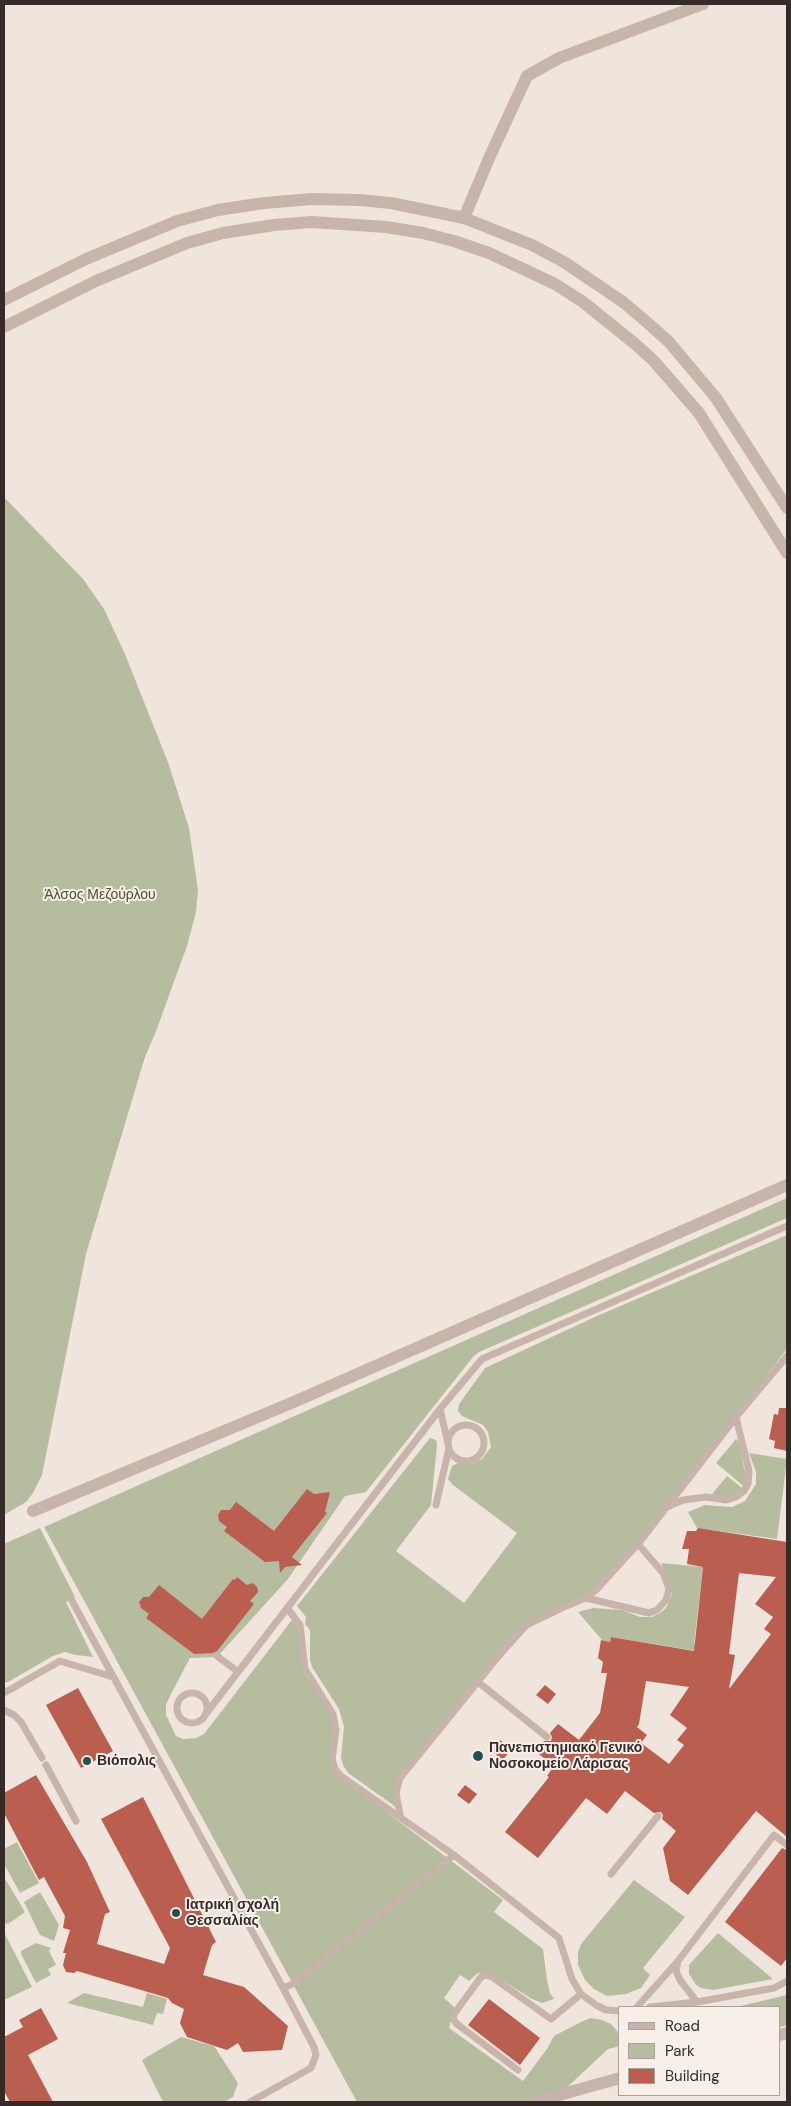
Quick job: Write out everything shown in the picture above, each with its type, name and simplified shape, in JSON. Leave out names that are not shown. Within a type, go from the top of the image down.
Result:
[{"type":"street","points":[[464,218],[527,76],[559,58],[703,4]]},
{"type":"street","points":[[4,300],[95,256],[177,221],[218,210],[264,203],[312,199],[359,200],[391,203],[464,218],[532,245],[564,262],[616,297],[649,324],[668,342],[716,398],[787,508]]},
{"type":"street","points":[[4,327],[96,281],[187,243],[224,233],[274,225],[311,222],[386,226],[454,241],[498,256],[555,284],[582,302],[653,360],[699,413],[787,553]]},
{"type":"street","points":[[33,1511],[306,1397],[787,1186]]},
{"type":"street","points":[[534,2102],[618,2079]]},
{"type":"lane","points":[[205,1715],[206,1702],[198,1694],[189,1694],[180,1698],[177,1708],[183,1720],[188,1723],[198,1722],[205,1715],[440,1409],[474,1367],[482,1360],[493,1353],[787,1226]]},
{"type":"lane","points":[[400,1815],[396,1793],[400,1778],[522,1627],[586,1598],[638,1544],[787,1356]]},
{"type":"lane","points":[[436,1505],[449,1448],[451,1433],[460,1426],[471,1426],[480,1432],[483,1438],[483,1449],[480,1454],[470,1460],[458,1459],[449,1448],[440,1409]]},
{"type":"lane","points":[[665,1508],[683,1500],[706,1498],[726,1500],[736,1497],[744,1491],[748,1484],[749,1471],[736,1418]]},
{"type":"lane","points":[[586,1598],[649,1613],[658,1610],[666,1600],[669,1589],[663,1573],[638,1544]]},
{"type":"lane","points":[[71,1599],[314,2047],[316,2055],[314,2065],[311,2068],[250,2102]]},
{"type":"lane","points":[[287,1608],[300,1625],[305,1669],[333,1714],[336,1730],[332,1760],[335,1769],[341,1776],[400,1815],[454,1855],[559,1938],[572,1979],[581,1994],[606,2010],[618,2011]]},
{"type":"lane","points":[[217,1656],[238,1671]]},
{"type":"lane","points":[[4,1693],[60,1661],[113,1677]]},
{"type":"lane","points":[[478,1682],[547,1737]]},
{"type":"lane","points":[[4,1710],[14,1715],[21,1722],[42,1758]]},
{"type":"lane","points":[[46,1765],[76,1821]]},
{"type":"lane","points":[[611,1874],[658,1816]]},
{"type":"lane","points":[[638,2006],[678,1961],[774,1835],[787,1845]]},
{"type":"lane","points":[[283,1988],[294,1984],[454,1855]]},
{"type":"lane","points":[[678,1961],[676,1971],[680,1980],[697,2002]]},
{"type":"lane","points":[[518,2070],[453,2019],[454,2014],[481,1977],[486,1974],[492,1977],[551,2019],[581,1994]]},
{"type":"lane","points":[[659,2006],[697,2002],[774,1988],[787,1981]]},
{"type":"green space","name":"Άλσος Μεζούρλου","points":[[4,497],[83,579],[104,609],[125,654],[169,765],[189,828],[198,890],[196,912],[187,946],[145,1057],[86,1254],[42,1475],[26,1502],[4,1515]]},
{"type":"green space","points":[[787,1198],[787,1218],[479,1352],[473,1357],[366,1492],[345,1496],[288,1579],[217,1657],[190,1658],[166,1705],[166,1715],[176,1736],[183,1739],[196,1738],[204,1734],[292,1620],[299,1627],[305,1669],[333,1716],[334,1760],[339,1776],[503,1900],[494,1912],[543,1949],[547,1980],[550,1993],[554,1999],[542,2003],[532,1999],[492,1974],[478,1973],[469,1981],[460,1975],[444,1998],[454,2007],[449,2028],[523,2081],[547,2049],[554,2036],[591,2018],[611,2024],[617,2031],[618,2046],[608,2049],[563,2091],[525,2102],[357,2102],[44,1527]]},
{"type":"green space","points":[[787,1235],[787,1349],[600,1591],[532,1624],[425,1743],[398,1776],[396,1807],[348,1773],[341,1757],[344,1727],[339,1709],[312,1667],[310,1660],[310,1630],[305,1624],[306,1617],[297,1606],[430,1438],[436,1440],[437,1445],[431,1505],[396,1551],[464,1603],[517,1533],[453,1485],[448,1479],[452,1466],[458,1463],[472,1464],[482,1459],[491,1447],[488,1432],[483,1425],[462,1416],[458,1411],[459,1404],[485,1368],[597,1316]]},
{"type":"green space","points":[[736,1439],[739,1442],[744,1468],[748,1475],[747,1489],[716,1463]]},
{"type":"green space","points":[[749,1453],[787,1459],[777,1539],[697,1528],[688,1512],[705,1505],[732,1507],[745,1501],[756,1484],[756,1472]]},
{"type":"green space","points":[[727,1476],[747,1492],[742,1496],[708,1499]]},
{"type":"green space","points":[[40,1528],[75,1597],[66,1602],[93,1657],[65,1652],[53,1656],[8,1682],[4,1682],[4,1544]]},
{"type":"green space","points":[[661,1563],[703,1567],[694,1644],[698,1645],[697,1651],[611,1637],[610,1642],[602,1640],[578,1612],[593,1608],[622,1610],[640,1617],[652,1617],[660,1613],[666,1608],[672,1594],[670,1583]]},
{"type":"green space","points":[[17,1842],[39,1883],[20,1893],[4,1864],[4,1849]]},
{"type":"green space","points":[[6,1880],[25,1912],[8,1924],[4,1923],[4,1881]]},
{"type":"green space","points":[[634,1880],[685,1917],[643,1968],[650,1975],[641,1988],[626,1994],[607,1996],[594,1989],[585,1980],[578,1965],[578,1952],[581,1944]]},
{"type":"green space","points":[[40,1892],[59,1925],[54,1941],[40,1935],[24,1902]]},
{"type":"green space","points":[[4,1932],[32,1987],[4,2000]]},
{"type":"green space","points":[[718,1933],[773,1979],[713,1990],[696,1985],[689,1974],[689,1965]]},
{"type":"green space","points":[[36,1943],[51,1948],[49,1951],[56,1965],[48,1969],[51,1975],[36,1983],[21,1951]]},
{"type":"green space","points":[[84,1993],[143,2007],[147,1993],[167,1999],[163,2014],[157,2013],[153,2025],[67,2003]]},
{"type":"green space","points":[[787,1995],[787,2025],[781,2027],[781,2006],[740,2006]]},
{"type":"green space","points":[[181,2037],[214,2046],[238,2083],[233,2097],[224,2102],[163,2102],[142,2060]]},
{"type":"building","points":[[779,1408],[787,1408],[787,1451],[774,1448],[775,1441],[769,1439],[774,1414],[778,1415]]},
{"type":"building","points":[[307,1489],[314,1494],[330,1492],[325,1512],[327,1513],[292,1557],[302,1565],[285,1567],[280,1573],[279,1561],[265,1562],[224,1531],[227,1527],[219,1521],[218,1515],[221,1510],[230,1510],[236,1502],[274,1531]]},
{"type":"building","points":[[698,1528],[787,1542],[787,1837],[756,1811],[688,1895],[670,1881],[663,1848],[676,1831],[662,1819],[663,1815],[661,1812],[654,1813],[625,1791],[607,1814],[586,1798],[538,1858],[505,1832],[549,1777],[547,1776],[554,1766],[535,1751],[544,1741],[551,1741],[550,1733],[558,1724],[579,1740],[600,1713],[607,1673],[601,1673],[603,1662],[598,1658],[601,1640],[610,1642],[611,1637],[694,1651],[703,1567],[687,1564],[689,1549],[682,1549],[687,1531],[696,1531]],"holes":[[[739,1573],[776,1577],[755,1604],[773,1617],[764,1629],[771,1634],[729,1689],[735,1655],[729,1654]],[[646,1681],[689,1687],[670,1715],[687,1728],[677,1740],[684,1745],[669,1764],[641,1743],[647,1735],[637,1727]]]},
{"type":"building","points":[[237,1577],[247,1585],[253,1583],[257,1587],[258,1592],[250,1601],[254,1604],[217,1651],[213,1653],[194,1654],[146,1618],[149,1614],[141,1608],[139,1602],[143,1597],[149,1597],[159,1585],[202,1619],[233,1579],[235,1580]]},
{"type":"building","points":[[545,1685],[556,1694],[548,1704],[536,1695]]},
{"type":"building","points":[[78,1688],[113,1751],[81,1768],[46,1705]]},
{"type":"building","points":[[500,1740],[511,1749],[503,1760],[492,1751]]},
{"type":"building","name":"Ιατρική σχολή Θεσσαλίας","points":[[36,1775],[87,1862],[110,1912],[105,1914],[97,1944],[164,1964],[170,1948],[101,1819],[143,1797],[216,1942],[212,1945],[203,1975],[244,1987],[288,2026],[282,2050],[243,2052],[238,2043],[227,2050],[187,2037],[180,2023],[184,2009],[172,2003],[168,1998],[77,1971],[74,1973],[66,1972],[63,1965],[66,1953],[63,1953],[70,1930],[63,1928],[65,1916],[44,1877],[39,1880],[4,1813],[4,1793]]},
{"type":"building","points":[[465,1785],[477,1794],[469,1804],[457,1795]]},
{"type":"building","points":[[782,1848],[787,1850],[787,1958],[781,1966],[725,1922]]},
{"type":"building","points":[[489,1999],[540,2038],[520,2065],[468,2025]]},
{"type":"building","points":[[41,2008],[58,2039],[28,2055],[53,2102],[10,2102],[4,2091],[4,2037],[23,2027],[19,2020]]},
{"type":"place","name":"Πανεπιστημιακό Γενικό Νοσοκομείο Λάρισας","points":[[478,1756]]},
{"type":"place","name":"Βιόπολις","points":[[87,1761]]},
{"type":"place","name":"Ιατρική σχολή Θεσσαλίας","points":[[176,1913]]}]
